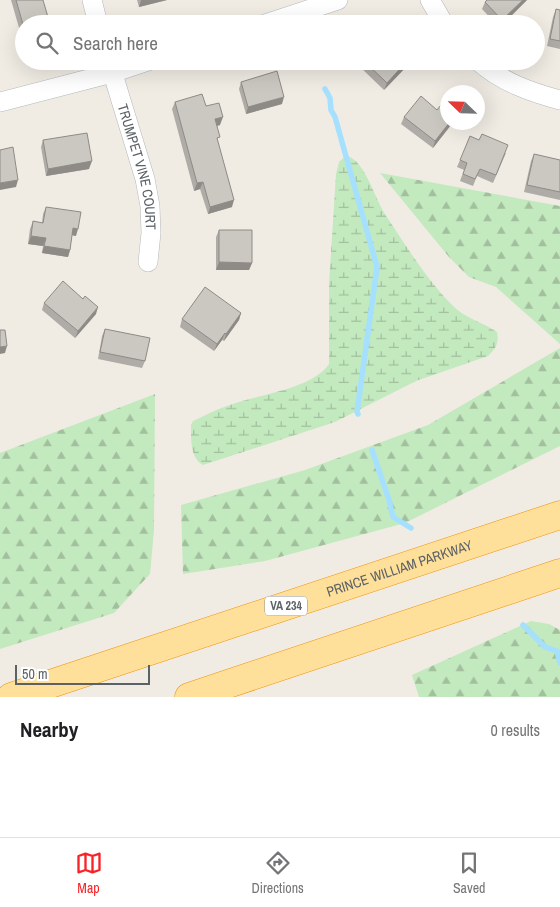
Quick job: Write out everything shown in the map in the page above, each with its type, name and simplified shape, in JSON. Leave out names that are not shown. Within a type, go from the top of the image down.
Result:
[{"type":"highway","name":"PRINCE WILLIAM PARKWAY","points":[[11,697],[560,515]]},
{"type":"highway","points":[[189,697],[560,573]]},
{"type":"street","points":[[92,0],[96,15]]},
{"type":"street","points":[[293,15],[338,0]]},
{"type":"street","points":[[430,0],[439,15]]},
{"type":"street","points":[[0,102],[101,70]]},
{"type":"street","name":"TRUMPET VINE COURT","points":[[111,70],[145,179],[150,206],[151,233],[148,262]]},
{"type":"street","points":[[491,70],[509,82],[535,93],[560,100]]},
{"type":"green space","points":[[346,155],[353,159],[364,172],[385,214],[435,286],[458,311],[497,332],[498,340],[496,346],[488,356],[416,381],[335,422],[203,465],[193,453],[191,425],[193,421],[244,400],[298,385],[311,379],[329,364],[329,284],[336,174],[339,162]]},
{"type":"green space","points":[[380,173],[560,206],[560,344],[496,287],[469,277],[449,257]]},
{"type":"green space","points":[[560,348],[560,446],[405,523],[265,561],[183,574],[181,505],[305,470],[428,425]]},
{"type":"green space","points":[[155,394],[154,530],[150,574],[114,613],[0,649],[0,453]]},
{"type":"green space","points":[[531,621],[549,624],[560,630],[560,697],[419,697],[412,675]]},
{"type":"building","points":[[16,0],[43,0],[47,15],[20,15]]},
{"type":"building","points":[[487,0],[523,0],[507,15],[497,15],[485,2]]},
{"type":"building","points":[[556,9],[560,10],[560,41],[550,39]]},
{"type":"building","points":[[373,70],[399,70],[387,83]]},
{"type":"building","points":[[277,71],[284,97],[248,107],[241,82]]},
{"type":"building","points":[[202,94],[206,106],[219,103],[223,117],[215,119],[220,137],[217,138],[234,200],[210,207],[203,182],[197,183],[175,102]]},
{"type":"building","points":[[421,96],[437,110],[440,106],[440,130],[444,130],[435,141],[404,117]]},
{"type":"building","points":[[87,133],[92,161],[48,169],[43,140]]},
{"type":"building","points":[[482,134],[508,145],[496,175],[480,169],[475,179],[463,174],[467,163],[460,160],[470,136],[479,140]]},
{"type":"building","points":[[13,147],[18,180],[0,183],[0,150]]},
{"type":"building","points":[[534,154],[560,160],[560,192],[527,185]]},
{"type":"building","points":[[46,207],[81,212],[78,229],[73,228],[70,250],[44,246],[46,238],[31,236],[33,221],[43,223]]},
{"type":"building","points":[[219,230],[252,230],[252,263],[219,262]]},
{"type":"building","points":[[63,281],[83,299],[85,296],[98,307],[78,331],[44,303]]},
{"type":"building","points":[[205,287],[241,313],[217,344],[182,319]]},
{"type":"building","points":[[105,329],[150,338],[145,361],[100,352]]},
{"type":"building","points":[[0,330],[5,330],[7,346],[0,347]]},
{"type":"waterway","points":[[325,89],[330,98],[331,110],[335,117],[377,267],[358,414]]},
{"type":"waterway","points":[[372,450],[393,517],[411,528]]},
{"type":"waterway","points":[[523,625],[545,647],[557,651],[560,663]]}]
